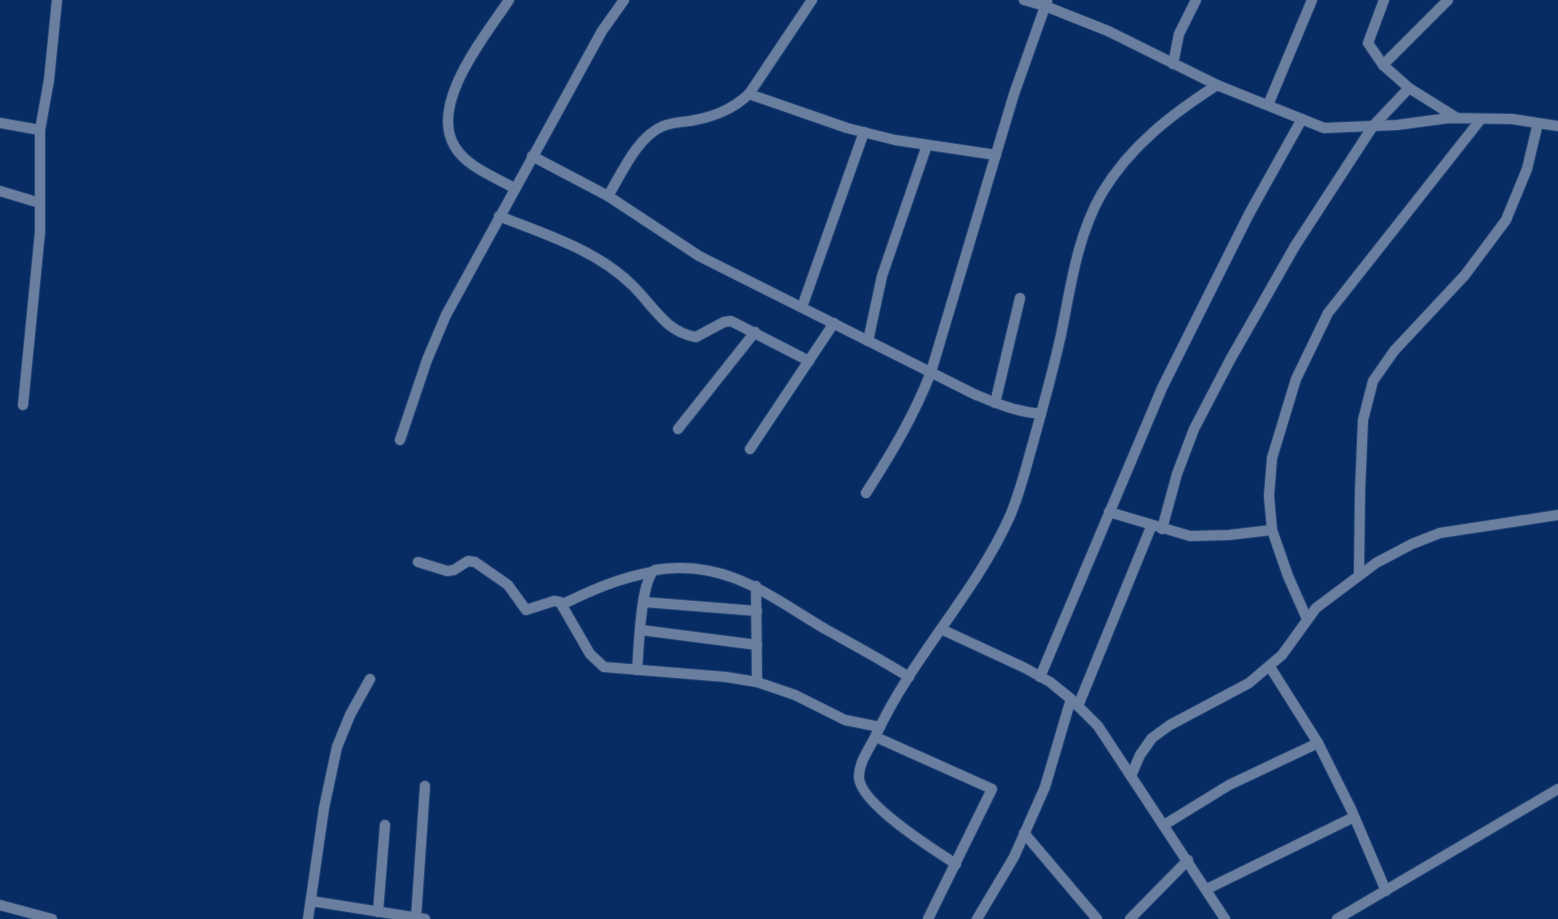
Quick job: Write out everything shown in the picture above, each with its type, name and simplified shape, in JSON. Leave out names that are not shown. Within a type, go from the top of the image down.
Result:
[{"type":"street","points":[[23,404],[37,284],[40,130],[52,55],[57,0]]},
{"type":"street","points":[[509,0],[457,83],[447,113],[449,133],[455,147],[462,155],[471,163],[514,188]]},
{"type":"street","points":[[400,440],[427,360],[446,315],[514,188],[602,31],[624,0]]},
{"type":"street","points":[[608,196],[635,152],[650,134],[663,126],[718,114],[737,105],[749,94],[812,0]]},
{"type":"street","points":[[1024,0],[1046,3],[1217,84],[1324,128],[1373,126],[1457,118],[1512,119],[1558,126]]},
{"type":"street","points":[[1173,64],[1179,34],[1196,0]]},
{"type":"street","points":[[1268,105],[1312,0]]},
{"type":"street","points":[[1384,0],[1368,43],[1383,65],[1409,88],[1457,118]]},
{"type":"street","points":[[1383,65],[1448,0]]},
{"type":"street","points":[[866,493],[909,423],[931,372],[996,155],[1046,3]]},
{"type":"street","points":[[956,864],[898,825],[866,792],[859,780],[860,766],[909,677],[941,629],[1010,516],[1054,367],[1080,245],[1102,193],[1124,161],[1142,141],[1184,106],[1217,84]]},
{"type":"street","points":[[1162,529],[1177,474],[1191,438],[1230,360],[1295,246],[1373,126],[1409,88]]},
{"type":"street","points":[[749,94],[864,132],[895,140],[996,155]]},
{"type":"street","points":[[1040,677],[1162,388],[1249,214],[1302,119]]},
{"type":"street","points":[[1307,619],[1288,576],[1272,530],[1269,496],[1272,458],[1296,379],[1328,313],[1481,119]]},
{"type":"street","points":[[0,123],[40,130]]},
{"type":"street","points":[[1359,574],[1363,420],[1373,382],[1394,351],[1465,275],[1506,220],[1527,169],[1538,123]]},
{"type":"street","points":[[802,307],[864,132]]},
{"type":"street","points":[[868,341],[882,276],[927,145]]},
{"type":"street","points":[[532,156],[608,196],[699,256],[995,403],[1024,413],[1041,414]]},
{"type":"street","points":[[0,191],[40,204]]},
{"type":"street","points":[[499,216],[568,244],[598,260],[632,285],[664,321],[688,336],[696,337],[731,320],[809,361]]},
{"type":"street","points":[[995,403],[1020,298]]},
{"type":"street","points":[[750,449],[834,323]]},
{"type":"street","points":[[678,429],[755,332]]},
{"type":"street","points":[[1109,512],[1190,536],[1228,535],[1272,530]]},
{"type":"street","points":[[1131,776],[1140,755],[1152,738],[1170,725],[1249,683],[1270,667],[1282,655],[1316,608],[1359,574],[1412,544],[1440,534],[1558,515]]},
{"type":"street","points":[[977,919],[1014,857],[1045,787],[1074,702],[1151,526]]},
{"type":"street","points":[[418,562],[446,571],[472,561],[508,585],[526,610],[554,601],[563,604],[590,654],[599,664],[611,668],[726,677],[757,682],[795,695],[845,720],[878,731]]},
{"type":"street","points":[[563,604],[602,585],[661,569],[690,568],[720,573],[756,586],[909,677]]},
{"type":"street","points":[[637,670],[646,586],[652,572]]},
{"type":"street","points":[[756,586],[757,682]]},
{"type":"street","points":[[644,602],[757,611]]},
{"type":"street","points":[[941,629],[1040,677],[1074,702],[1098,726],[1226,919]]},
{"type":"street","points":[[641,630],[757,645]]},
{"type":"street","points":[[1270,667],[1318,743],[1354,817],[1386,891]]},
{"type":"street","points":[[308,919],[324,808],[338,747],[350,715],[370,679]]},
{"type":"street","points":[[878,731],[878,738],[992,789],[928,919]]},
{"type":"street","points":[[1164,825],[1229,785],[1318,743]]},
{"type":"street","points":[[311,901],[420,918],[425,786]]},
{"type":"street","points":[[1337,919],[1558,790]]},
{"type":"street","points":[[1207,889],[1354,817]]},
{"type":"street","points":[[378,912],[385,824]]},
{"type":"street","points":[[1024,833],[1098,919]]},
{"type":"street","points":[[1130,919],[1188,860]]},
{"type":"street","points":[[0,905],[52,919]]}]
